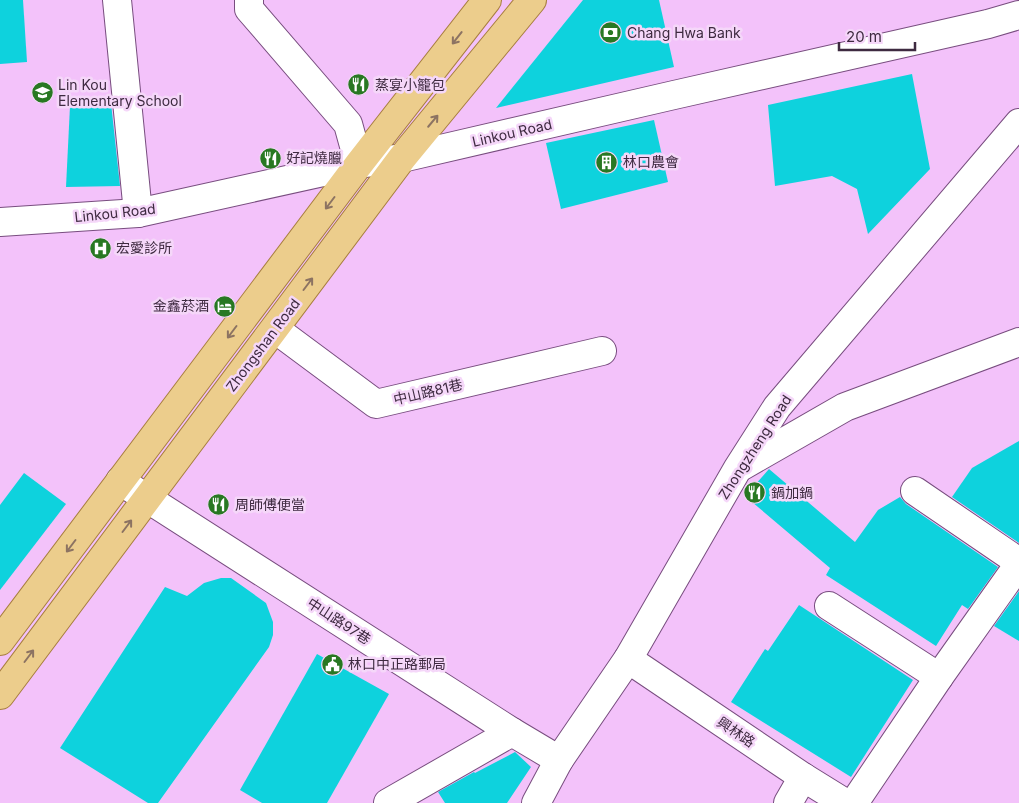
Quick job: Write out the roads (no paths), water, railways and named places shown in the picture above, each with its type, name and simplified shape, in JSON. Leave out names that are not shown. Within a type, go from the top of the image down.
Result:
[{"type":"main road","points":[[0,641],[359,164],[487,0]]},
{"type":"main road","name":"Zhongshan Road","points":[[0,695],[402,158],[532,0]]},
{"type":"street","points":[[117,0],[138,214]]},
{"type":"street","points":[[249,0],[250,9],[348,124],[359,164]]},
{"type":"street","name":"Linkou Road","points":[[0,222],[138,214],[359,164],[402,158],[988,24],[1019,15]]},
{"type":"street","name":"Zhongzheng Road","points":[[536,803],[559,760],[628,659],[738,468],[777,407],[1019,123]]},
{"type":"street","name":"中山路81巷","points":[[275,329],[376,404],[602,351]]},
{"type":"street","points":[[738,468],[845,408],[1019,342]]},
{"type":"street","name":"中山路97巷","points":[[120,481],[512,732],[559,760]]},
{"type":"street","points":[[854,803],[938,677],[1019,563],[915,491]]},
{"type":"street","points":[[829,606],[938,677]]},
{"type":"street","name":"興林路","points":[[628,659],[803,777],[845,803]]},
{"type":"street","points":[[388,803],[512,732]]},
{"type":"street","points":[[788,803],[803,777]]},
{"type":"place","name":"Chang Hwa Bank","points":[[611,33]]},
{"type":"place","name":"蒸宴小籠包","points":[[359,85]]},
{"type":"place","name":"Lin Kou Elementary School","points":[[42,93]]},
{"type":"place","name":"好記燒臘","points":[[270,158]]},
{"type":"place","name":"林口農會","points":[[607,162]]},
{"type":"place","name":"宏愛診所","points":[[100,248]]},
{"type":"place","name":"金鑫菸酒","points":[[225,306]]},
{"type":"place","name":"鍋加鍋","points":[[755,493]]},
{"type":"place","name":"周師傅便當","points":[[219,505]]},
{"type":"place","name":"林口中正路郵局","points":[[332,664]]}]
